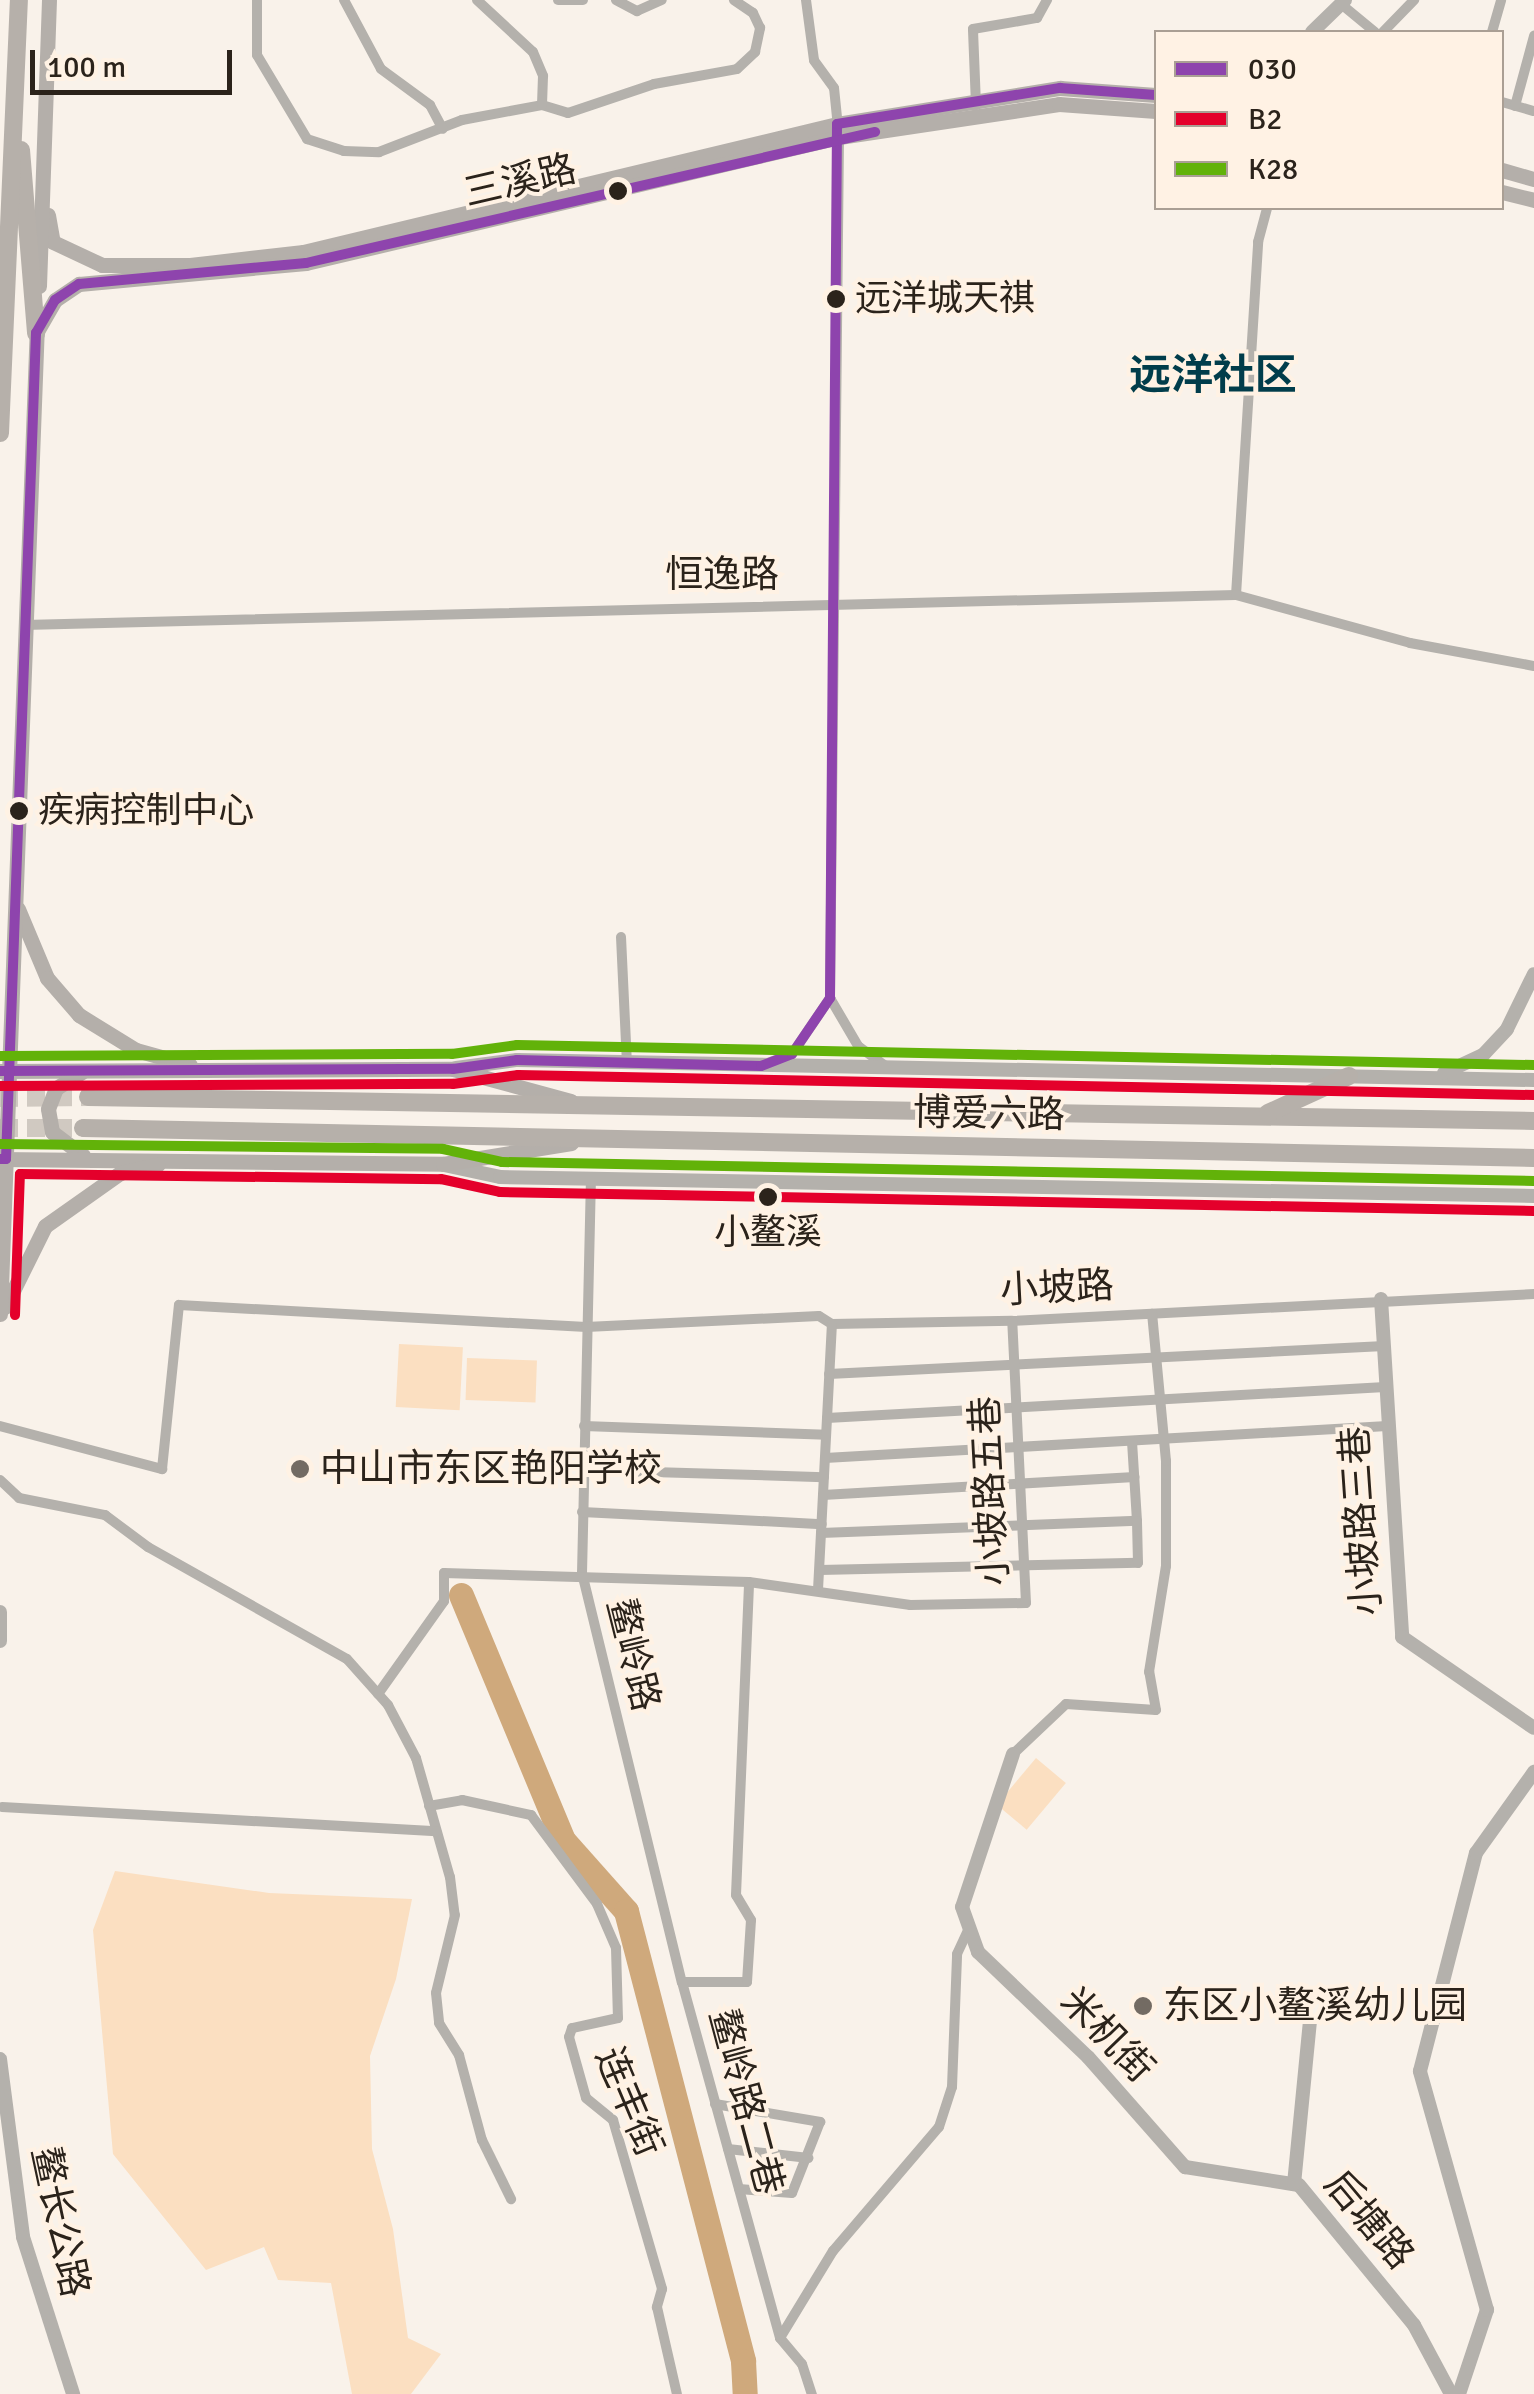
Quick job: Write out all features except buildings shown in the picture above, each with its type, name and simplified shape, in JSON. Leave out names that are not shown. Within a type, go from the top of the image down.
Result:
[{"type":"highway","points":[[0,433],[19,0]]},
{"type":"highway","points":[[14,134],[24,157],[36,333]]},
{"type":"highway","points":[[1261,1116],[1349,1076]]},
{"type":"highway","name":"博爱六路","points":[[88,1097],[1534,1121]]},
{"type":"highway","name":"博爱六路","points":[[83,1128],[1534,1158]]},
{"type":"main road","points":[[0,1317],[4,1071],[13,957],[22,625],[49,0]]},
{"type":"main road","points":[[976,109],[1060,88],[1154,94]]},
{"type":"main road","name":"三溪路","points":[[43,184],[53,242],[76,256],[102,265],[190,265],[303,252],[838,131],[976,109],[1060,104],[1154,111]]},
{"type":"main road","name":"三溪路","points":[[36,333],[55,300],[79,284],[306,263],[838,131]]},
{"type":"main road","points":[[1504,171],[1534,179]]},
{"type":"main road","points":[[1504,192],[1534,200]]},
{"type":"main road","points":[[15,902],[47,978],[79,1015],[136,1050],[208,1070]]},
{"type":"main road","points":[[0,987],[13,957]]},
{"type":"main road","points":[[453,1069],[590,1106]]},
{"type":"main road","name":"博爱六路","points":[[4,1071],[453,1069]]},
{"type":"main road","points":[[82,1072],[56,1088],[48,1110],[52,1132],[87,1156]]},
{"type":"main road","points":[[443,1164],[599,1138]]},
{"type":"main road","name":"博爱六路","points":[[3,1159],[87,1156],[443,1164]]},
{"type":"main road","points":[[0,1317],[45,1226],[120,1173],[179,1158]]},
{"type":"street","points":[[258,0],[257,55],[306,139],[344,151],[379,152],[443,129],[542,105],[568,113],[654,84],[737,69],[755,52],[760,28],[753,13],[734,0]]},
{"type":"street","points":[[344,0],[381,68],[430,105],[443,129]]},
{"type":"street","points":[[477,0],[533,52],[543,76],[542,105]]},
{"type":"street","points":[[558,0],[583,0]]},
{"type":"street","points":[[616,0],[637,11],[662,0]]},
{"type":"street","points":[[806,0],[814,60],[834,88],[838,131],[830,998],[858,1046],[891,1069]]},
{"type":"street","points":[[976,109],[973,28],[1036,18],[1047,0]]},
{"type":"street","points":[[1381,30],[1414,0]]},
{"type":"street","points":[[1493,30],[1501,0]]},
{"type":"street","points":[[1314,30],[1343,2],[1377,30]]},
{"type":"street","points":[[1515,106],[1534,36]]},
{"type":"street","points":[[1504,103],[1534,111]]},
{"type":"street","points":[[1236,595],[1258,242],[1266,210]]},
{"type":"street","name":"恒逸路","points":[[22,625],[700,604],[836,605],[1236,595],[1410,643],[1534,666]]},
{"type":"street","points":[[621,937],[627,1062]]},
{"type":"street","points":[[1437,1076],[1483,1055],[1507,1029],[1534,974]]},
{"type":"street","points":[[761,1066],[792,1054],[830,998]]},
{"type":"street","name":"博爱六路","points":[[453,1069],[517,1060],[1534,1080]]},
{"type":"street","name":"博爱六路","points":[[443,1164],[500,1178],[1534,1196]]},
{"type":"street","points":[[378,1694],[444,1602],[444,1573],[582,1573],[592,1177]]},
{"type":"street","name":"小坡路","points":[[0,1426],[162,1469],[180,1305],[586,1327],[819,1316],[832,1324],[1012,1321],[1534,1294]]},
{"type":"street","name":"小坡路三巷","points":[[1381,1299],[1402,1637],[1534,1728]]},
{"type":"street","points":[[780,2338],[833,2252],[939,2127],[952,2087],[957,1954],[970,1927],[962,1906],[1013,1754],[1066,1704],[1156,1710],[1149,1672],[1166,1566],[1163,1439],[1152,1314]]},
{"type":"street","name":"小坡路五巷","points":[[818,1590],[910,1604],[1026,1603],[1012,1321]]},
{"type":"street","points":[[818,1590],[832,1324]]},
{"type":"street","points":[[830,1374],[1384,1346]]},
{"type":"street","points":[[827,1418],[1386,1387]]},
{"type":"street","points":[[584,1426],[826,1435]]},
{"type":"street","points":[[825,1458],[1387,1426]]},
{"type":"street","points":[[820,1570],[1138,1563],[1132,1441]]},
{"type":"street","points":[[583,1470],[824,1478]]},
{"type":"street","points":[[824,1495],[1134,1477]]},
{"type":"street","points":[[0,1480],[19,1498],[105,1515],[148,1548],[348,1659],[378,1694],[416,1758],[456,1915],[436,1993],[439,2024],[459,2055],[482,2140],[511,2198]]},
{"type":"street","points":[[582,1512],[822,1528],[1137,1522]]},
{"type":"street","name":"鳌岭路","points":[[682,1982],[582,1573],[818,1590]]},
{"type":"street","name":"鳌岭路二巷","points":[[748,1582],[736,1896],[751,1920],[747,1982],[682,1982],[780,2338],[802,2364],[812,2394]]},
{"type":"street","points":[[0,1612],[0,1641]]},
{"type":"street","points":[[1459,2394],[1488,2310],[1420,2071],[1476,1853],[1534,1772]]},
{"type":"street","name":"连丰街","points":[[429,1806],[462,1800],[531,1815],[597,1904],[616,1948],[618,2018],[572,2028],[570,2037],[586,2098],[613,2120],[662,2289],[657,2307],[676,2394]]},
{"type":"street","points":[[2,1808],[436,1831]]},
{"type":"street","name":"米机街","points":[[970,1927],[978,1952],[1088,2057],[1185,2167]]},
{"type":"street","points":[[1294,2184],[1310,2022]]},
{"type":"street","name":"鳌长公路","points":[[0,2059],[23,2237],[72,2394]]},
{"type":"street","points":[[716,2104],[820,2122],[792,2193],[738,2189]]},
{"type":"street","points":[[728,2149],[808,2158]]},
{"type":"street","name":"后塘路","points":[[1185,2167],[1294,2184],[1414,2325],[1450,2394]]},
{"type":"shaded area","points":[[399,1344],[463,1347],[460,1410],[396,1407]]},
{"type":"shaded area","points":[[467,1358],[537,1360],[535,1402],[466,1400]]},
{"type":"shaded area","points":[[1036,1758],[1066,1783],[1027,1830],[997,1805]]},
{"type":"shaded area","points":[[115,1871],[269,1893],[412,1899],[396,1979],[370,2056],[372,2149],[393,2229],[408,2338],[441,2354],[411,2394],[352,2394],[331,2283],[278,2280],[264,2247],[206,2270],[113,2154],[93,1930]]},
{"type":"waterway","points":[[461,1595],[563,1840],[626,1911],[743,2361],[745,2394]]},
{"type":"tunnel","points":[[0,1098],[88,1097]]},
{"type":"tunnel","points":[[0,1128],[83,1128]]},
{"type":"transit line","name":"030","points":[[0,1071],[453,1069],[517,1060],[761,1066],[792,1054],[830,998],[837,124],[1060,88],[1154,95]]},
{"type":"transit line","name":"030","points":[[0,1159],[6,1159],[36,333],[55,300],[79,284],[306,263],[875,132]]},
{"type":"transit line","name":"K28","points":[[0,1056],[452,1054],[517,1045],[1534,1065]]},
{"type":"transit line","name":"B2","points":[[0,1086],[453,1084],[518,1075],[1534,1095]]},
{"type":"transit line","name":"K28","points":[[0,1144],[443,1149],[502,1162],[1534,1181]]},
{"type":"transit line","name":"B2","points":[[15,1315],[20,1174],[441,1179],[500,1192],[1534,1211]]},
{"type":"place","name":"远洋城天祺","points":[[836,299]]},
{"type":"place","name":"疾病控制中心","points":[[19,811]]},
{"type":"place","name":"小鳌溪","points":[[768,1197]]},
{"type":"place","name":"中山市东区艳阳学校","points":[[300,1469]]},
{"type":"place","name":"东区小鳌溪幼儿园","points":[[1143,2006]]},
{"type":"district","name":"远洋社区","points":[[1213,376]]}]
